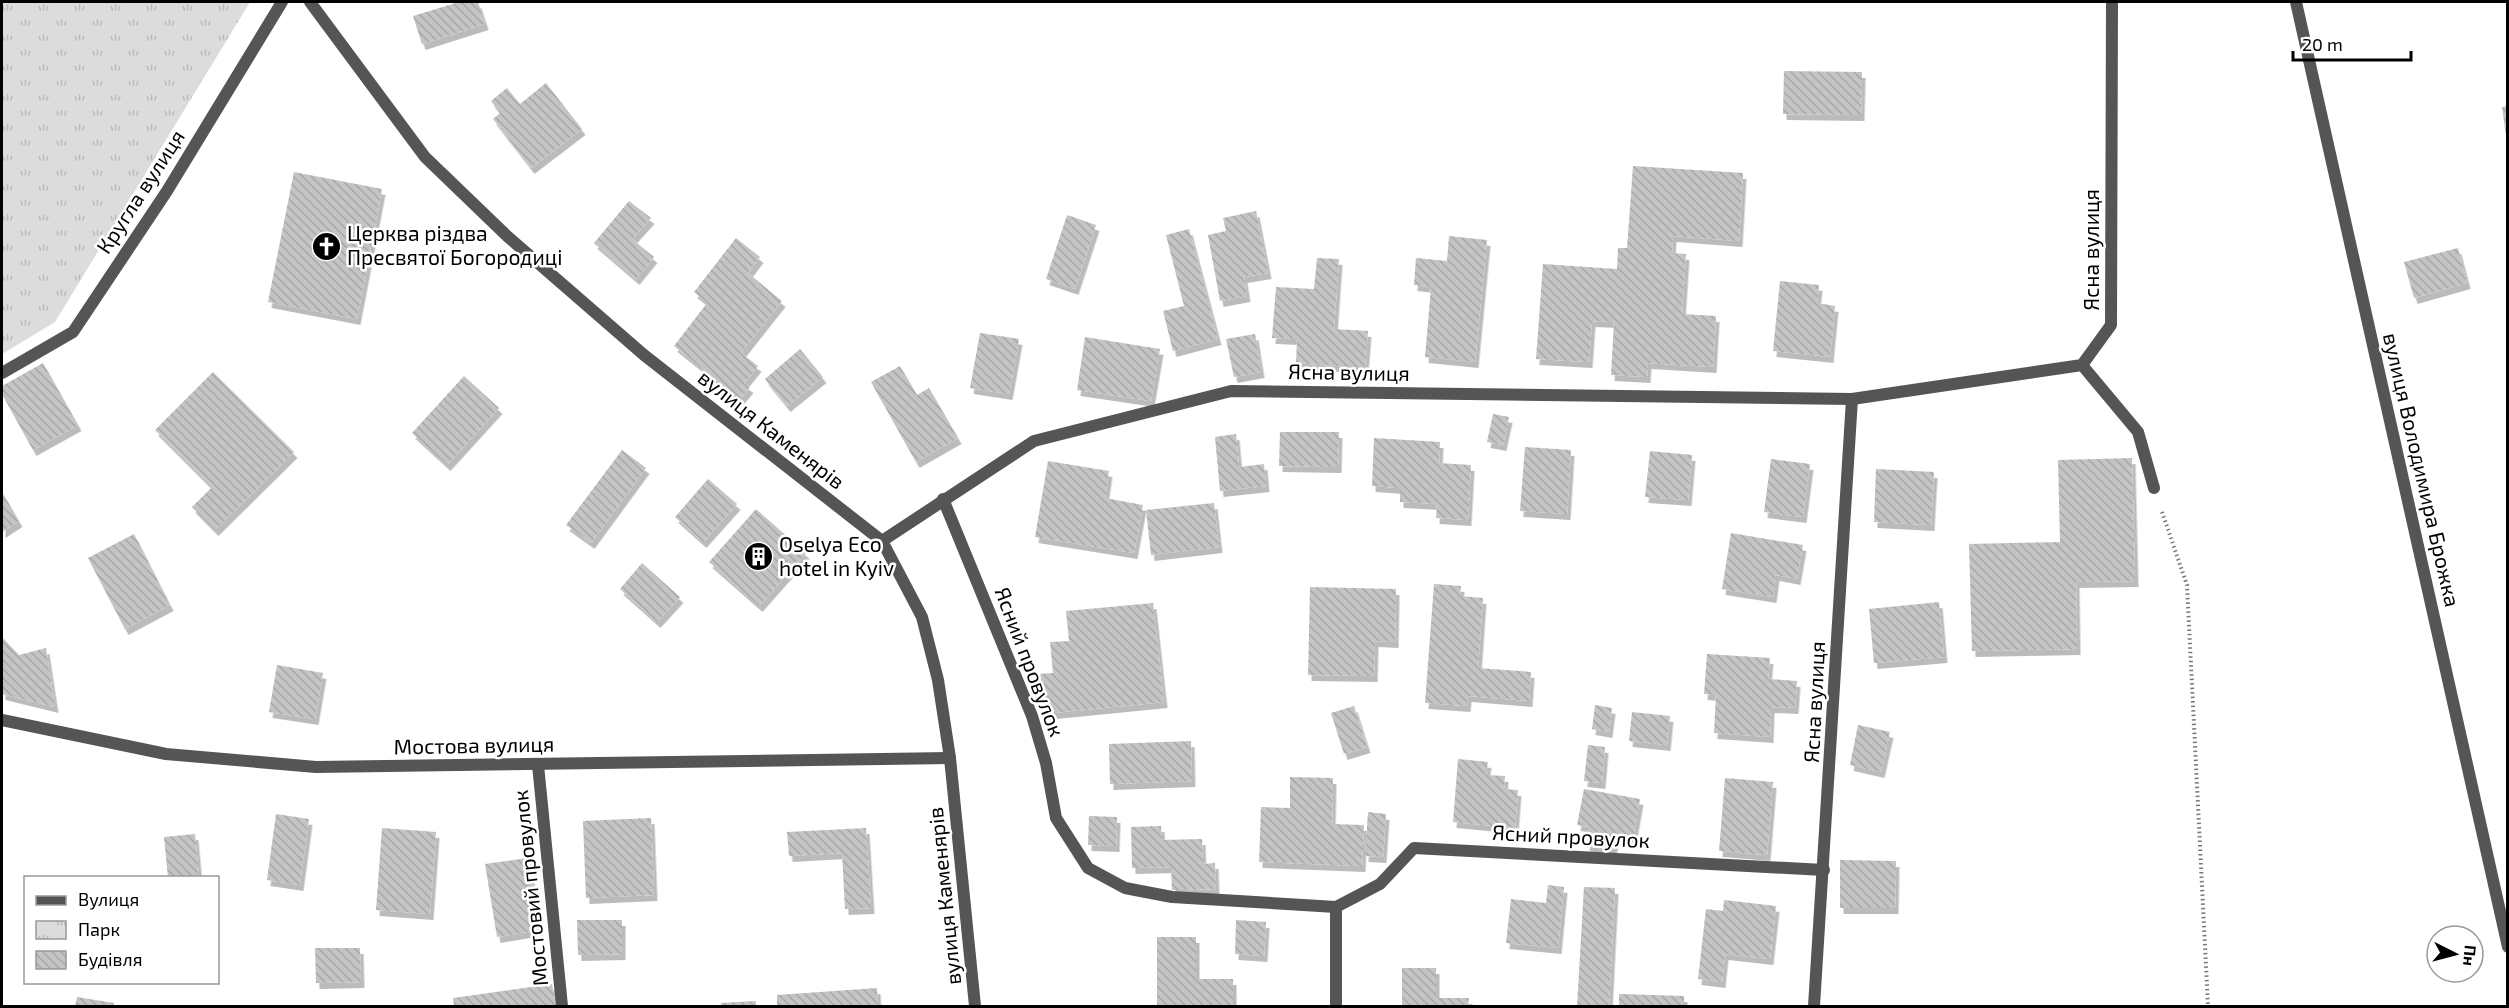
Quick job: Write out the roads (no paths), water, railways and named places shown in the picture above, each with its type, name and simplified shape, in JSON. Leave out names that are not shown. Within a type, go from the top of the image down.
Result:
[{"type":"street","name":"Кругла вулиця","points":[[2,373],[73,332],[167,191],[282,2]]},
{"type":"street","name":"вулиця Каменярів","points":[[310,2],[425,157],[507,236],[644,355],[882,541],[922,617],[938,680],[950,758],[975,1006]]},
{"type":"street","name":"Ясна вулиця","points":[[882,541],[1034,441],[1232,391],[1852,399],[2082,365],[2111,325],[2112,2]]},
{"type":"street","name":"вулиця Володимира Брожка","points":[[2296,2],[2508,947]]},
{"type":"street","points":[[2082,365],[2138,432],[2154,488]]},
{"type":"street","name":"Ясна вулиця","points":[[1814,1006],[1852,399]]},
{"type":"street","name":"Ясний провулок","points":[[943,499],[1032,716],[1046,763],[1056,818],[1088,868],[1125,888],[1172,897],[1336,907],[1380,884],[1414,848],[1824,870]]},
{"type":"street","name":"Мостова вулиця","points":[[2,720],[166,754],[316,767],[950,758]]},
{"type":"street","name":"Мостовий провулок","points":[[538,765],[562,1006]]},
{"type":"street","points":[[1336,907],[1336,1006]]},
{"type":"place","name":"Церква різдва Пресвятої Богородиці","points":[[326,246]]},
{"type":"place","name":"Oselya Eco hotel in Kyiv","points":[[758,557]]}]
